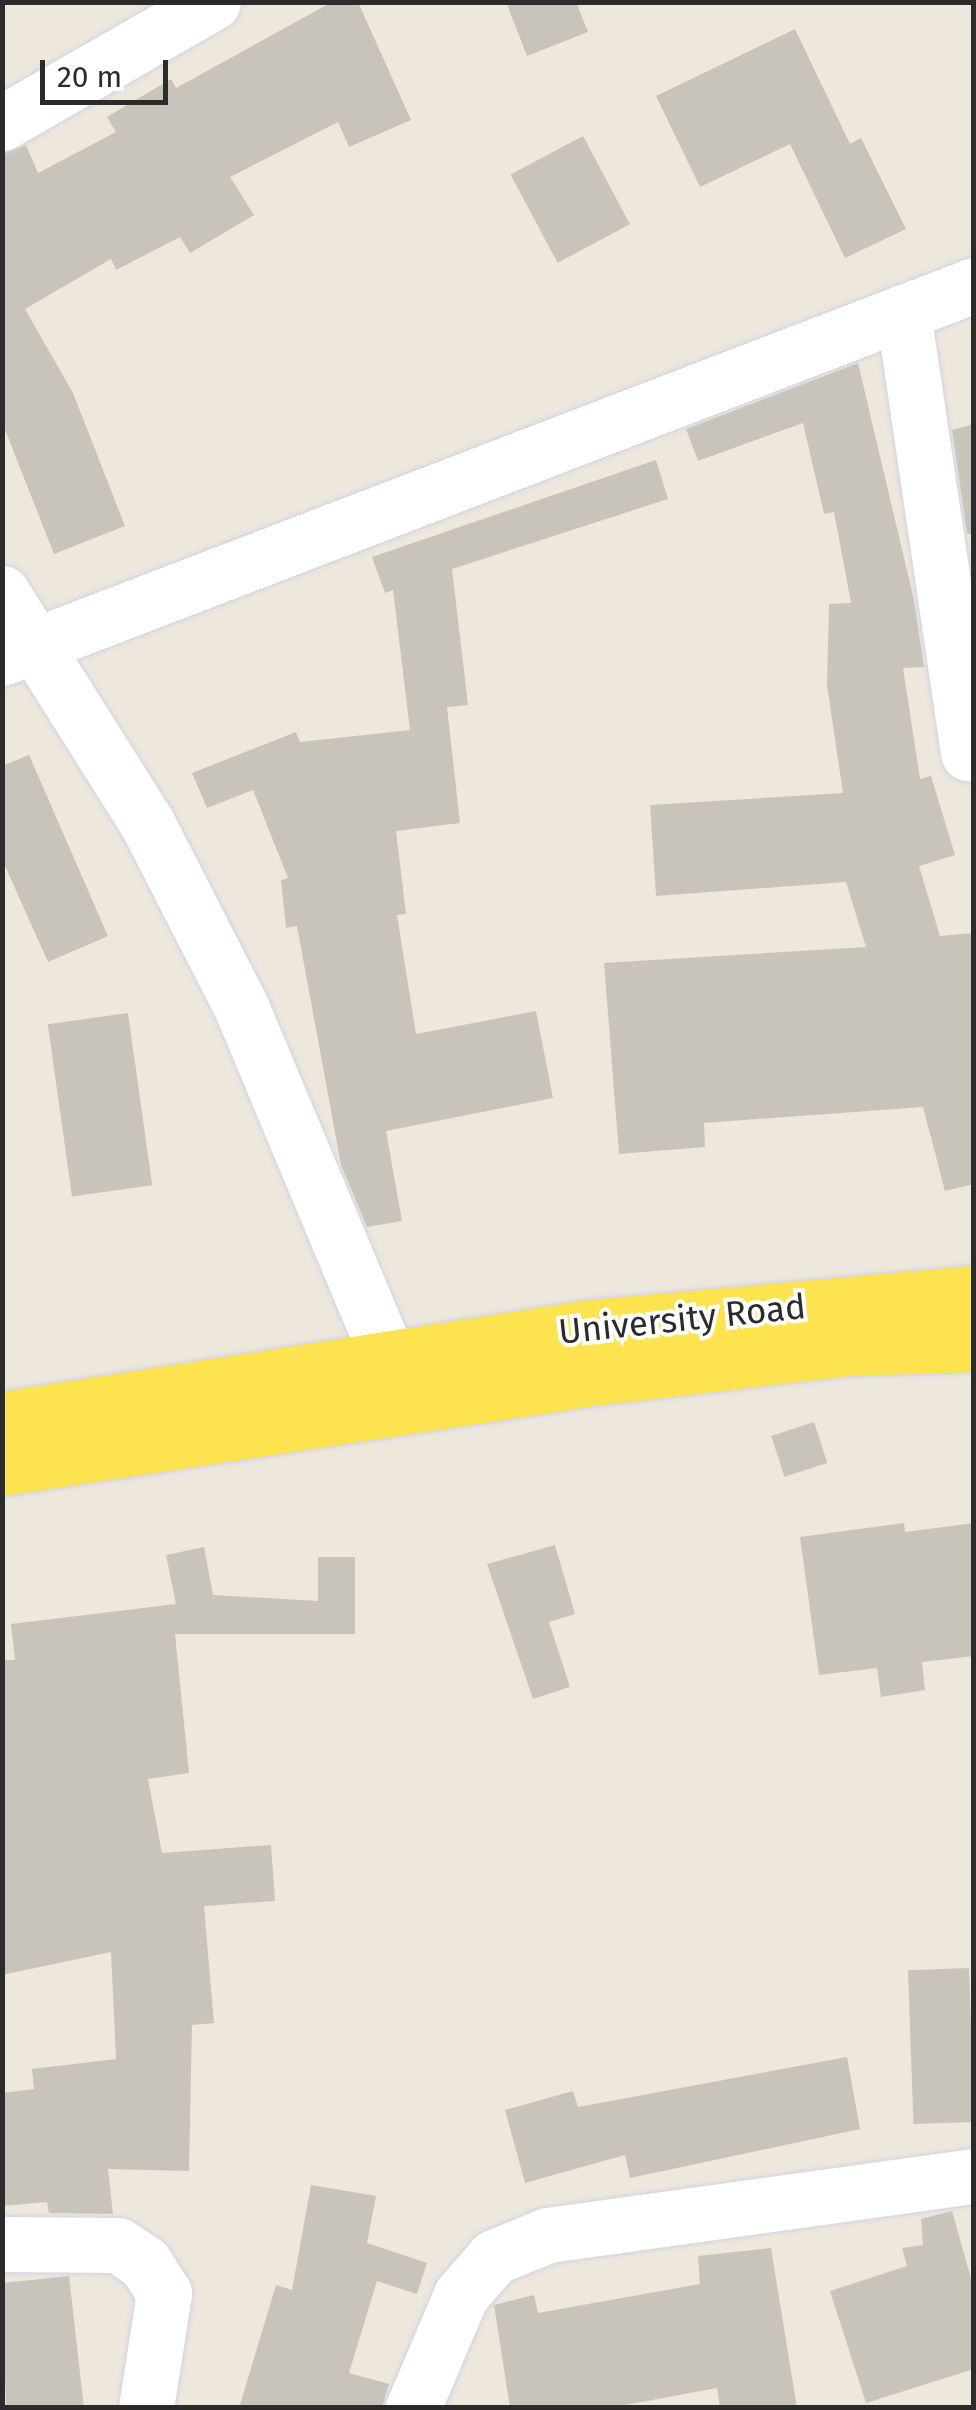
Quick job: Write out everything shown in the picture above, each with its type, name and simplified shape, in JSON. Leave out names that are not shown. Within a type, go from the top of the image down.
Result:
[{"type":"main road","name":"University Road","points":[[2,1468],[399,1380],[592,1327],[974,1293]]},
{"type":"main road","name":"University Road","points":[[2,1420],[399,1380],[849,1348],[974,1344]]},
{"type":"street","points":[[2,124],[213,2]]},
{"type":"street","points":[[21,650],[974,285]]},
{"type":"street","points":[[903,312],[968,752]]},
{"type":"street","points":[[2,592],[21,650],[242,1009],[399,1380]]},
{"type":"street","points":[[412,2408],[461,2295],[494,2257],[548,2236],[974,2176]]},
{"type":"street","points":[[2,2244],[118,2244],[145,2262],[164,2293],[146,2408]]},
{"type":"building","points":[[332,2],[358,2],[411,120],[349,147],[338,122],[230,177],[254,215],[190,253],[180,237],[116,270],[111,259],[25,309],[73,393],[125,526],[54,554],[2,422],[2,154],[26,145],[38,173],[116,132],[107,117],[171,79],[176,88]]},
{"type":"building","points":[[506,2],[576,2],[588,32],[527,56]]},
{"type":"building","points":[[795,29],[850,144],[861,138],[906,229],[845,258],[790,144],[700,187],[656,96]]},
{"type":"building","points":[[583,136],[630,224],[558,263],[511,174]]},
{"type":"building","points":[[858,363],[914,600],[924,667],[903,668],[920,779],[931,776],[955,855],[919,866],[940,936],[974,933],[974,1184],[945,1191],[923,1107],[704,1123],[705,1147],[619,1154],[604,963],[866,947],[846,882],[656,896],[650,805],[843,793],[827,685],[829,604],[851,603],[834,512],[824,514],[803,423],[698,461],[686,429]]},
{"type":"building","points":[[974,424],[974,534],[967,534],[952,430]]},
{"type":"building","points":[[656,460],[668,499],[452,569],[468,705],[447,707],[460,823],[396,831],[406,914],[397,915],[416,1034],[536,1011],[553,1098],[386,1131],[402,1221],[367,1227],[341,1165],[297,926],[286,928],[281,880],[288,878],[253,790],[207,808],[192,773],[296,732],[300,742],[410,730],[393,590],[385,593],[372,557]]},
{"type":"building","points":[[29,755],[108,936],[48,962],[2,859],[2,766]]},
{"type":"building","points":[[128,1013],[152,1185],[72,1197],[48,1024]]},
{"type":"building","points":[[814,1422],[827,1463],[784,1477],[771,1436]]},
{"type":"building","points":[[904,1523],[905,1532],[974,1523],[974,1656],[922,1662],[925,1690],[881,1697],[877,1668],[819,1675],[800,1537]]},
{"type":"building","points":[[555,1545],[575,1614],[549,1622],[570,1687],[533,1699],[487,1564]]},
{"type":"building","points":[[204,1547],[213,1595],[318,1601],[318,1557],[355,1557],[355,1634],[175,1634],[189,1773],[148,1779],[162,1853],[271,1845],[275,1901],[204,1906],[214,2023],[192,2025],[189,2171],[108,2169],[113,2214],[49,2213],[47,2202],[2,2206],[2,2093],[34,2089],[32,2069],[116,2059],[111,1952],[2,1975],[2,1660],[15,1660],[11,1624],[176,1604],[166,1555]]},
{"type":"building","points":[[969,1968],[974,2122],[913,2124],[908,1970]]},
{"type":"building","points":[[847,2057],[860,2129],[630,2178],[625,2155],[525,2183],[505,2110],[573,2091],[578,2107]]},
{"type":"building","points":[[311,2185],[376,2196],[367,2243],[427,2263],[417,2294],[377,2281],[349,2373],[389,2384],[382,2408],[239,2408],[276,2285],[292,2290]]},
{"type":"building","points":[[952,2211],[974,2289],[974,2369],[866,2403],[830,2291],[907,2266],[902,2248],[923,2245],[921,2219]]},
{"type":"building","points":[[771,2248],[797,2408],[720,2408],[717,2388],[609,2408],[510,2408],[494,2305],[534,2295],[538,2313],[700,2284],[698,2256]]},
{"type":"building","points":[[69,2276],[84,2408],[6,2408],[2,2283]]}]
